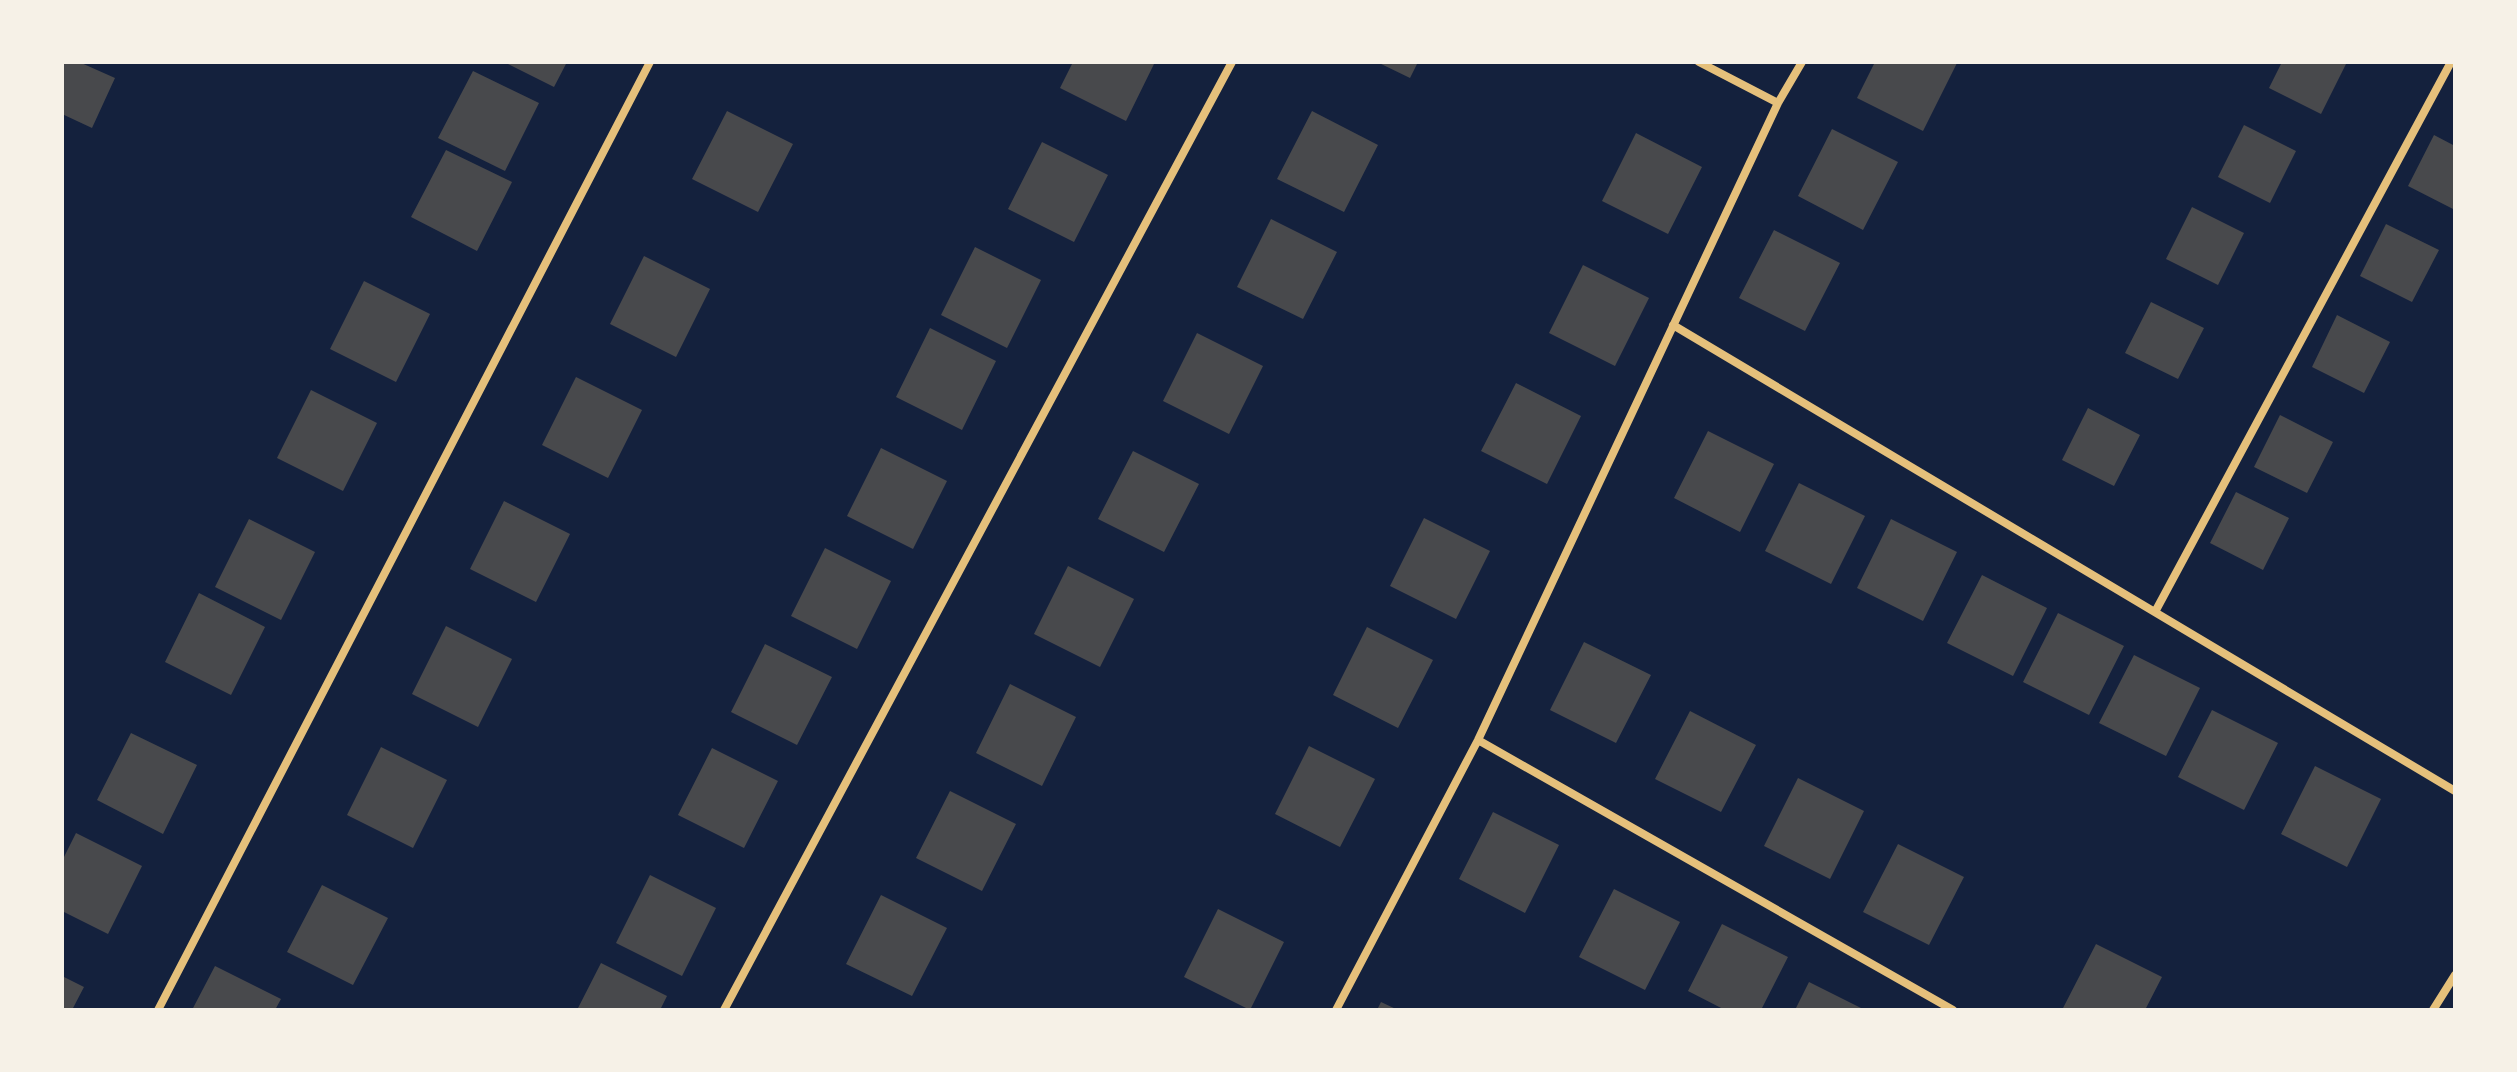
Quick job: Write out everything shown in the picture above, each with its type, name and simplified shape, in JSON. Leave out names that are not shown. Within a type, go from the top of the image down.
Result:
[{"type":"street","points":[[158,1010],[650,62]]},
{"type":"street","points":[[724,1010],[1232,62]]},
{"type":"street","points":[[1699,62],[1778,103]]},
{"type":"street","points":[[1336,1010],[1478,740],[1778,103],[1802,62]]},
{"type":"street","points":[[2155,612],[2451,62]]},
{"type":"street","points":[[1673,325],[2455,791]]},
{"type":"street","points":[[1478,740],[1953,1010]]},
{"type":"street","points":[[2433,1010],[2455,975]]},
{"type":"building","points":[[62,62],[79,62],[115,78],[92,128],[62,114]]},
{"type":"building","points":[[504,62],[567,62],[554,87]]},
{"type":"building","points":[[1073,62],[1155,62],[1126,121],[1060,88]]},
{"type":"building","points":[[1377,62],[1418,62],[1410,78]]},
{"type":"building","points":[[1875,62],[1957,63],[1923,131],[1857,98]]},
{"type":"building","points":[[2282,62],[2347,62],[2321,114],[2269,88]]},
{"type":"building","points":[[473,71],[539,103],[505,171],[438,138]]},
{"type":"building","points":[[727,111],[793,144],[758,212],[692,179]]},
{"type":"building","points":[[1312,111],[1378,145],[1344,212],[1277,179]]},
{"type":"building","points":[[2244,125],[2296,151],[2270,203],[2218,177]]},
{"type":"building","points":[[1832,129],[1898,162],[1863,230],[1798,196]]},
{"type":"building","points":[[1636,133],[1702,167],[1668,234],[1602,201]]},
{"type":"building","points":[[2434,135],[2455,146],[2455,210],[2408,186]]},
{"type":"building","points":[[1042,142],[1108,175],[1074,242],[1008,209]]},
{"type":"building","points":[[446,150],[512,182],[477,251],[411,217]]},
{"type":"building","points":[[2192,207],[2244,233],[2218,285],[2166,259]]},
{"type":"building","points":[[1271,219],[1337,252],[1303,319],[1237,287]]},
{"type":"building","points":[[2386,224],[2439,250],[2412,302],[2360,276]]},
{"type":"building","points":[[1774,230],[1840,263],[1805,331],[1739,298]]},
{"type":"building","points":[[975,247],[1041,280],[1007,348],[941,315]]},
{"type":"building","points":[[644,256],[710,289],[676,357],[610,324]]},
{"type":"building","points":[[1583,265],[1649,298],[1615,366],[1549,333]]},
{"type":"building","points":[[364,281],[430,314],[396,382],[330,349]]},
{"type":"building","points":[[2151,302],[2204,328],[2178,379],[2125,353]]},
{"type":"building","points":[[2337,315],[2390,342],[2364,393],[2312,367]]},
{"type":"building","points":[[930,328],[996,361],[962,430],[896,397]]},
{"type":"building","points":[[1197,333],[1263,366],[1229,434],[1163,401]]},
{"type":"building","points":[[576,377],[642,410],[608,478],[542,445]]},
{"type":"building","points":[[1516,383],[1581,416],[1547,484],[1481,451]]},
{"type":"building","points":[[311,390],[377,423],[343,491],[277,458]]},
{"type":"building","points":[[2088,408],[2140,435],[2114,486],[2062,460]]},
{"type":"building","points":[[2280,415],[2333,442],[2307,493],[2254,467]]},
{"type":"building","points":[[1708,431],[1774,464],[1740,532],[1674,498]]},
{"type":"building","points":[[881,448],[947,481],[913,549],[847,516]]},
{"type":"building","points":[[1133,451],[1199,484],[1164,552],[1098,519]]},
{"type":"building","points":[[1799,483],[1865,516],[1831,584],[1765,551]]},
{"type":"building","points":[[2236,492],[2289,518],[2263,570],[2210,543]]},
{"type":"building","points":[[504,501],[570,534],[536,602],[470,569]]},
{"type":"building","points":[[1424,518],[1490,551],[1456,619],[1390,586]]},
{"type":"building","points":[[249,519],[315,552],[281,620],[215,587]]},
{"type":"building","points":[[1891,519],[1957,552],[1923,621],[1857,588]]},
{"type":"building","points":[[825,548],[891,581],[857,649],[791,616]]},
{"type":"building","points":[[1068,566],[1134,599],[1100,667],[1034,634]]},
{"type":"building","points":[[1982,575],[2047,608],[2013,676],[1947,643]]},
{"type":"building","points":[[199,593],[265,627],[231,695],[165,662]]},
{"type":"building","points":[[2058,613],[2124,646],[2089,715],[2023,682]]},
{"type":"building","points":[[446,626],[512,659],[478,727],[412,694]]},
{"type":"building","points":[[1367,627],[1433,660],[1398,728],[1333,695]]},
{"type":"building","points":[[1584,642],[1651,675],[1616,743],[1550,710]]},
{"type":"building","points":[[765,644],[832,677],[797,745],[731,712]]},
{"type":"building","points":[[2134,655],[2200,688],[2166,756],[2099,723]]},
{"type":"building","points":[[1010,684],[1076,717],[1042,786],[976,753]]},
{"type":"building","points":[[2212,710],[2278,743],[2244,810],[2178,777]]},
{"type":"building","points":[[1690,711],[1756,745],[1721,812],[1655,779]]},
{"type":"building","points":[[131,733],[197,765],[163,834],[97,800]]},
{"type":"building","points":[[1309,746],[1375,779],[1340,847],[1275,814]]},
{"type":"building","points":[[381,747],[447,780],[413,848],[347,815]]},
{"type":"building","points":[[712,748],[778,781],[744,848],[678,815]]},
{"type":"building","points":[[2315,766],[2381,799],[2347,867],[2281,834]]},
{"type":"building","points":[[1798,778],[1864,811],[1830,879],[1764,846]]},
{"type":"building","points":[[950,791],[1016,824],[982,891],[916,858]]},
{"type":"building","points":[[1493,812],[1559,845],[1525,913],[1459,879]]},
{"type":"building","points":[[76,833],[142,866],[108,934],[62,911],[62,861]]},
{"type":"building","points":[[1898,844],[1964,877],[1929,945],[1863,912]]},
{"type":"building","points":[[650,875],[716,908],[682,976],[616,943]]},
{"type":"building","points":[[322,885],[388,918],[353,985],[287,952]]},
{"type":"building","points":[[1614,889],[1680,922],[1645,990],[1579,957]]},
{"type":"building","points":[[881,895],[947,928],[912,996],[846,964]]},
{"type":"building","points":[[1218,909],[1284,942],[1250,1010],[1184,977]]},
{"type":"building","points":[[1722,924],[1788,957],[1761,1010],[1725,1010],[1688,991]]},
{"type":"building","points":[[2096,944],[2162,977],[2145,1010],[2062,1010]]},
{"type":"building","points":[[601,963],[667,996],[660,1010],[577,1010]]},
{"type":"building","points":[[215,966],[281,999],[275,1010],[192,1010]]},
{"type":"building","points":[[62,976],[84,987],[72,1010],[62,1010]]},
{"type":"building","points":[[1809,982],[1865,1010],[1795,1010]]},
{"type":"building","points":[[1381,1002],[1398,1010],[1377,1010]]}]
